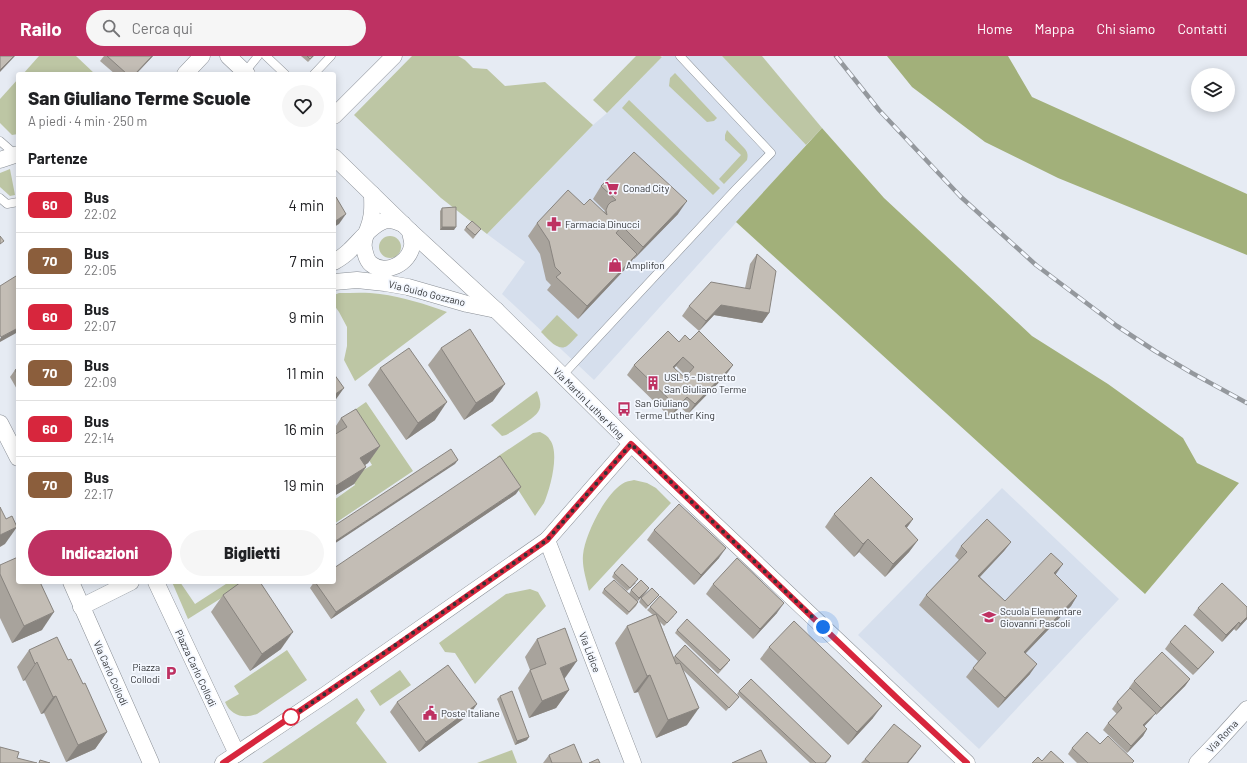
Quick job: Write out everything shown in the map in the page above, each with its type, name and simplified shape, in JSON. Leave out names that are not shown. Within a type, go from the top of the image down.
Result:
[{"type":"street","points":[[186,72],[202,56]]},
{"type":"street","points":[[228,56],[245,72]]},
{"type":"street","points":[[336,114],[394,56]]},
{"type":"street","points":[[0,160],[16,155]]},
{"type":"street","name":"Via Martin Luther King","points":[[336,159],[406,228],[497,311],[631,444],[903,704],[968,763]]},
{"type":"street","name":"Via Guido Gozzano","points":[[372,194],[371,218],[364,245],[367,259],[370,264],[381,268],[394,268],[406,258],[412,246],[406,228]]},
{"type":"street","points":[[336,261],[348,253],[374,226],[380,222],[387,220],[395,221],[406,228]]},
{"type":"street","name":"Via Guido Gozzano","points":[[356,280],[381,268]]},
{"type":"street","name":"Via Guido Gozzano","points":[[336,282],[356,280],[408,287],[497,311]]},
{"type":"street","points":[[0,423],[16,449]]},
{"type":"street","points":[[223,763],[413,634],[547,540],[631,444]]},
{"type":"street","name":"Via Lidice","points":[[547,540],[633,763]]},
{"type":"street","name":"Via Carlo Collodi","points":[[72,584],[152,763]]},
{"type":"street","points":[[81,607],[127,584]]},
{"type":"street","name":"Piazza Carlo Collodi","points":[[157,584],[237,754]]},
{"type":"street","name":"Via Roma","points":[[1197,763],[1247,709]]},
{"type":"lane","points":[[247,72],[258,56]]},
{"type":"lane","points":[[266,56],[283,72]]},
{"type":"lane","points":[[316,72],[331,56]]},
{"type":"lane","points":[[562,376],[771,153],[680,56]]},
{"type":"lane","points":[[0,141],[16,154]]},
{"type":"lane","points":[[0,198],[7,204],[16,202]]},
{"type":"shaded area","points":[[663,56],[722,56],[806,145],[594,380],[502,294],[525,262],[487,234],[593,125],[607,113]]},
{"type":"shaded area","name":"Scuola Elementare Giovanni Pascoli","points":[[1002,488],[1119,599],[979,749],[858,635]]},
{"type":"green space","points":[[39,56],[76,56],[93,72],[25,72]]},
{"type":"green space","points":[[412,56],[458,56],[465,60],[473,68],[487,69],[505,86],[545,82],[593,125],[487,234],[441,198],[354,115]]},
{"type":"green space","points":[[636,56],[662,57],[607,113],[593,100]]},
{"type":"green space","points":[[722,56],[762,56],[822,128],[806,145]]},
{"type":"green space","points":[[887,56],[1008,56],[1032,97],[1247,194],[1247,255],[1058,178],[985,142],[912,87]]},
{"type":"green space","points":[[675,73],[717,118],[714,121],[707,122],[669,86],[670,78]]},
{"type":"green space","points":[[16,81],[16,134],[12,135],[0,123],[0,99]]},
{"type":"green space","points":[[629,100],[720,188],[713,195],[622,108]]},
{"type":"green space","points":[[822,128],[884,198],[1032,336],[1108,384],[1183,438],[1197,463],[1239,483],[1145,594],[736,222]]},
{"type":"green space","points":[[727,130],[745,149],[748,157],[747,160],[724,184],[719,179],[741,155],[725,140]]},
{"type":"green space","points":[[10,169],[15,195],[10,196],[0,187],[0,173]]},
{"type":"green space","points":[[390,236],[398,239],[401,247],[398,255],[390,258],[382,255],[379,247],[382,239]]},
{"type":"green space","points":[[370,293],[389,295],[414,301],[447,312],[355,381],[344,360],[347,346],[347,327],[336,308],[336,294]]},
{"type":"green space","points":[[557,315],[578,335],[564,347],[556,346],[541,332]]},
{"type":"green space","points":[[537,391],[540,402],[539,410],[530,419],[509,434],[502,436],[491,425]]},
{"type":"green space","points":[[366,402],[413,471],[336,523],[336,499],[355,485],[351,477],[372,465],[343,418]]},
{"type":"green space","points":[[540,432],[548,437],[553,446],[554,462],[551,480],[544,503],[535,516],[497,457],[533,433]]},
{"type":"green space","points":[[634,480],[647,483],[656,488],[671,503],[589,591],[583,555],[592,526],[603,506],[616,489],[628,481]]},
{"type":"green space","points":[[173,584],[181,584],[195,604],[226,584],[244,584],[188,619]]},
{"type":"green space","points":[[530,589],[538,592],[546,606],[475,684],[455,653],[445,652],[439,643],[506,594]]},
{"type":"green space","points":[[287,650],[307,680],[257,714],[243,716],[234,713],[225,702],[239,694],[234,686]]},
{"type":"green space","points":[[400,670],[411,685],[380,706],[370,691]]},
{"type":"green space","points":[[357,698],[365,710],[356,723],[387,763],[262,763]]},
{"type":"green space","points":[[512,750],[517,763],[477,763]]},
{"type":"building","points":[[0,56],[14,56],[0,70]]},
{"type":"building","points":[[107,56],[152,56],[137,72],[125,72]]},
{"type":"building","points":[[634,152],[687,201],[643,247],[622,226],[616,233],[637,254],[587,306],[556,277],[561,273],[555,267],[549,241],[537,223],[568,190],[584,205],[590,199],[607,215],[606,210],[608,205],[616,200],[601,186]]},
{"type":"building","points":[[336,197],[346,214],[336,221]]},
{"type":"building","points":[[456,207],[456,227],[442,227],[442,208]]},
{"type":"building","points":[[472,221],[481,229],[475,235],[466,227]]},
{"type":"building","points":[[0,236],[4,241],[0,244]]},
{"type":"building","points":[[757,254],[776,271],[769,313],[721,305],[706,321],[689,306],[711,282],[750,289]]},
{"type":"building","points":[[16,276],[16,329],[1,337],[0,335],[0,286]]},
{"type":"building","points":[[470,329],[505,384],[476,403],[441,348]]},
{"type":"building","name":"USL 5 - Distretto San Giuliano Terme","points":[[668,331],[679,342],[685,335],[690,340],[699,331],[733,365],[695,404],[687,397],[677,407],[634,365]],"holes":[[[683,357],[694,367],[685,378],[673,367]]]},
{"type":"building","points":[[409,348],[447,402],[418,423],[380,368]]},
{"type":"building","points":[[336,377],[344,388],[336,394]]},
{"type":"building","points":[[356,409],[380,446],[360,458],[366,467],[336,486],[336,434],[347,427],[341,418]]},
{"type":"building","points":[[451,449],[458,460],[336,541],[336,525]]},
{"type":"building","points":[[500,456],[521,487],[336,612],[316,584],[336,584],[336,567]]},
{"type":"building","points":[[871,477],[913,519],[905,526],[918,540],[893,564],[868,539],[863,544],[834,514]]},
{"type":"building","points":[[679,504],[726,548],[701,575],[654,530]]},
{"type":"building","points":[[0,507],[6,519],[12,516],[16,527],[0,535]]},
{"type":"building","points":[[987,519],[1011,542],[978,576],[1005,601],[1051,553],[1063,564],[1054,573],[1077,596],[1024,652],[1037,664],[1005,698],[973,668],[986,653],[926,595],[967,552],[961,546]]},
{"type":"building","points":[[16,558],[16,584],[41,584],[54,612],[24,626],[0,574],[0,565]]},
{"type":"building","points":[[737,558],[784,603],[760,629],[713,584]]},
{"type":"building","points":[[622,564],[638,579],[630,588],[614,573]]},
{"type":"building","points":[[614,580],[638,602],[629,612],[604,589]]},
{"type":"building","points":[[641,580],[649,588],[639,598],[631,590]]},
{"type":"building","points":[[1222,583],[1247,607],[1247,617],[1240,624],[1239,622],[1226,635],[1198,608]]},
{"type":"building","points":[[238,584],[261,584],[293,632],[262,654],[223,595]]},
{"type":"building","points":[[652,588],[659,595],[648,606],[641,598]]},
{"type":"building","points":[[660,596],[677,612],[667,623],[650,607]]},
{"type":"building","points":[[656,614],[676,664],[680,663],[699,708],[668,720],[650,675],[647,676],[627,626]]},
{"type":"building","points":[[687,619],[730,660],[720,670],[677,630]]},
{"type":"building","points":[[794,621],[882,706],[857,732],[769,647]]},
{"type":"building","points":[[1185,625],[1214,652],[1198,669],[1170,642]]},
{"type":"building","points":[[565,628],[577,661],[560,668],[569,690],[542,701],[530,670],[546,664],[537,639]]},
{"type":"building","points":[[57,637],[68,660],[71,659],[83,684],[85,683],[107,732],[78,745],[56,696],[53,697],[37,662],[35,664],[29,650]]},
{"type":"building","points":[[685,645],[739,697],[729,708],[675,656]]},
{"type":"building","points":[[1162,652],[1190,679],[1161,708],[1134,681]]},
{"type":"building","name":"Poste Italiane","points":[[448,665],[477,704],[426,742],[397,702]]},
{"type":"building","points":[[751,679],[831,756],[825,763],[816,763],[739,691]]},
{"type":"building","points":[[1130,688],[1156,713],[1143,725],[1147,729],[1131,746],[1108,723],[1122,708],[1117,702]]},
{"type":"building","points":[[512,691],[529,737],[517,741],[500,696]]},
{"type":"building","points":[[894,724],[921,746],[907,763],[870,763],[865,759]]},
{"type":"building","points":[[1087,732],[1100,744],[1108,736],[1134,761],[1132,763],[1088,763],[1072,748]]},
{"type":"building","points":[[574,744],[582,763],[552,763],[549,755]]},
{"type":"building","points":[[0,747],[19,752],[17,758],[37,763],[0,763]]},
{"type":"building","points":[[761,750],[767,763],[732,763]]},
{"type":"building","points":[[1051,751],[1064,763],[1032,763],[1038,757],[1042,761]]},
{"type":"building","points":[[598,759],[600,763],[589,763]]},
{"type":"building","points":[[40,760],[50,763],[39,763]]},
{"type":"railway","points":[[836,56],[879,110],[961,197],[1036,265],[1117,326],[1155,351],[1247,403]]},
{"type":"bus line","name":"60","points":[[223,763],[325,695],[547,540],[631,444],[967,763]]},
{"type":"place","name":"Conad City","points":[[612,188]]},
{"type":"place","name":"Farmacia Dinucci","points":[[554,224]]},
{"type":"place","name":"Amplifon","points":[[615,265]]},
{"type":"place","name":"USL 5 - Distretto San Giuliano Terme","points":[[653,383]]},
{"type":"place","name":"San Giuliano Terme Luther King","points":[[624,409]]},
{"type":"place","name":"Scuola Elementare Giovanni Pascoli","points":[[989,617]]},
{"type":"place","name":"Piazza Collodi","points":[[171,673]]},
{"type":"place","name":"Poste Italiane","points":[[430,713]]},
{"type":"route","points":[[291,717],[287,720],[547,540],[631,444],[823,627]]}]
